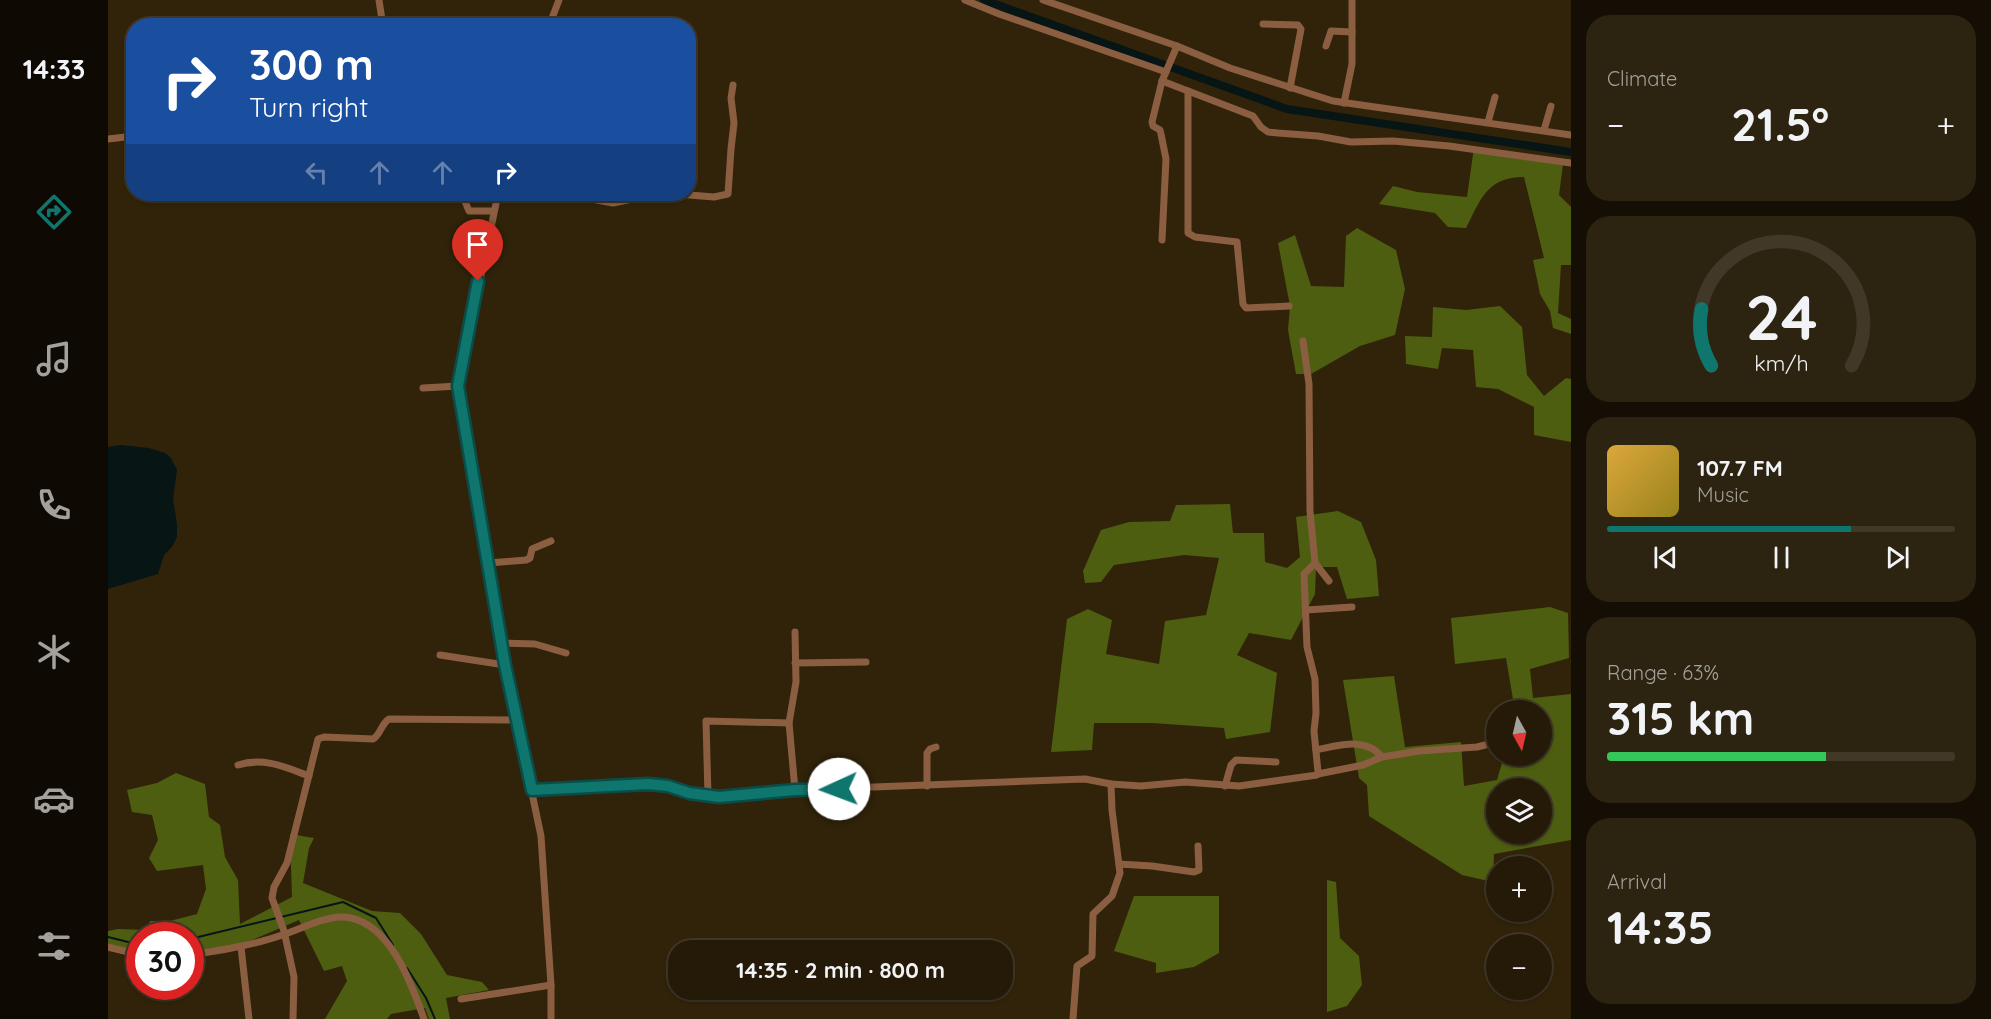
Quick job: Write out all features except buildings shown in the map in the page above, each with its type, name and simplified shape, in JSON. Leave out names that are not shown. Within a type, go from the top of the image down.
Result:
[{"type":"street","points":[[379,0],[382,18]]},
{"type":"street","points":[[552,18],[559,0]]},
{"type":"street","points":[[965,0],[999,14],[1167,70]]},
{"type":"street","points":[[1043,0],[1230,68],[1325,99],[1571,135]]},
{"type":"street","points":[[1344,103],[1352,64],[1352,0]]},
{"type":"street","points":[[1263,24],[1298,25],[1301,29],[1290,88]]},
{"type":"street","points":[[1326,46],[1331,31],[1352,32]]},
{"type":"street","points":[[1162,240],[1166,159],[1160,130],[1154,128],[1152,122],[1162,81],[1176,49]]},
{"type":"street","points":[[1162,81],[1253,116],[1268,132],[1318,136],[1351,142],[1393,141],[1449,146],[1571,163]]},
{"type":"street","points":[[696,195],[728,195],[734,123],[731,98],[733,85]]},
{"type":"street","points":[[1188,91],[1188,233],[1195,237],[1237,242],[1246,308],[1289,306]]},
{"type":"street","points":[[1488,122],[1495,97]]},
{"type":"street","points":[[1544,130],[1551,106]]},
{"type":"street","points":[[108,139],[126,137]]},
{"type":"street","points":[[465,201],[469,211],[493,211]]},
{"type":"street","points":[[496,201],[458,386],[505,665],[542,847],[551,1019]]},
{"type":"street","points":[[605,201],[613,203],[623,201]]},
{"type":"street","points":[[1303,341],[1309,384],[1310,511],[1315,562],[1329,581]]},
{"type":"street","points":[[423,387],[458,386]]},
{"type":"street","points":[[489,563],[526,560],[530,558],[532,549],[551,541]]},
{"type":"street","points":[[1315,562],[1304,574],[1307,646],[1315,679],[1314,731],[1318,774]]},
{"type":"street","points":[[1306,610],[1352,607]]},
{"type":"street","points":[[795,632],[796,682],[789,723],[795,790]]},
{"type":"street","points":[[502,643],[535,644],[566,653]]},
{"type":"street","points":[[441,655],[505,665]]},
{"type":"street","points":[[795,663],[866,662]]},
{"type":"street","points":[[293,1019],[294,977],[285,932],[272,898],[274,887],[287,863],[318,739],[320,737],[369,740],[376,738],[387,721],[394,719],[517,720]]},
{"type":"street","points":[[708,796],[706,721],[789,723]]},
{"type":"street","points":[[1316,750],[1340,745],[1360,745],[1371,747],[1382,757]]},
{"type":"street","points":[[532,790],[648,784],[719,797],[795,790],[1085,779],[1141,786],[1185,782],[1244,786],[1313,777],[1364,765],[1382,757],[1486,745]]},
{"type":"street","points":[[927,786],[927,753],[936,747]]},
{"type":"street","points":[[1225,786],[1236,760],[1276,762]]},
{"type":"street","points":[[238,765],[249,761],[268,762],[309,776]]},
{"type":"street","points":[[1073,1019],[1077,966],[1092,956],[1093,914],[1112,896],[1120,873],[1111,784]]},
{"type":"street","points":[[1119,864],[1194,872],[1199,870],[1198,846]]},
{"type":"street","points":[[204,953],[241,947],[326,919],[351,918],[362,921],[373,928],[394,952],[412,986],[424,1019]]},
{"type":"street","points":[[108,947],[126,952]]},
{"type":"street","points":[[241,947],[249,1019]]},
{"type":"street","points":[[461,999],[551,985]]},
{"type":"green space","points":[[1474,147],[1563,164],[1559,195],[1571,207],[1571,265],[1561,265],[1558,313],[1571,319],[1571,334],[1553,328],[1550,311],[1540,294],[1533,260],[1544,258],[1524,177],[1512,178],[1493,185],[1481,199],[1466,228],[1448,227],[1435,213],[1379,204],[1393,186],[1417,192],[1467,197]]},
{"type":"green space","points":[[1357,228],[1396,250],[1405,289],[1395,335],[1360,346],[1311,374],[1296,374],[1288,330],[1290,306],[1278,243],[1295,235],[1311,286],[1344,287],[1346,236]]},
{"type":"green space","points":[[1500,306],[1522,327],[1527,375],[1544,396],[1566,378],[1571,379],[1571,442],[1534,435],[1534,407],[1498,389],[1476,387],[1473,350],[1442,348],[1438,369],[1406,364],[1405,336],[1432,337],[1433,307],[1466,310]]},
{"type":"green space","points":[[1230,504],[1233,533],[1264,533],[1265,562],[1287,568],[1300,557],[1296,517],[1338,511],[1361,522],[1376,560],[1379,596],[1347,599],[1337,567],[1316,567],[1315,594],[1291,640],[1249,633],[1237,655],[1277,673],[1270,732],[1226,739],[1224,728],[1152,723],[1094,723],[1092,750],[1051,752],[1067,619],[1088,609],[1112,620],[1106,654],[1159,664],[1165,621],[1206,615],[1219,558],[1184,555],[1114,565],[1101,582],[1085,583],[1083,571],[1101,530],[1129,522],[1170,521],[1176,505]]},
{"type":"green space","points":[[1550,607],[1568,613],[1569,658],[1530,669],[1533,698],[1571,694],[1571,840],[1552,843],[1552,778],[1498,778],[1501,766],[1552,766],[1552,700],[1513,700],[1506,658],[1455,664],[1451,618]]},
{"type":"green space","points":[[1394,676],[1405,747],[1461,742],[1464,786],[1486,782],[1486,844],[1549,844],[1486,856],[1486,880],[1462,875],[1369,816],[1367,785],[1359,778],[1343,680]]},
{"type":"green space","points":[[176,773],[205,784],[209,817],[220,825],[225,857],[238,880],[240,924],[292,897],[290,834],[314,838],[309,848],[303,883],[372,911],[400,913],[421,934],[447,975],[482,982],[489,990],[446,998],[450,1019],[429,1019],[425,1008],[391,1014],[387,1019],[325,1019],[347,981],[342,966],[324,971],[299,920],[222,953],[204,955],[204,922],[150,922],[170,921],[197,914],[206,889],[203,865],[157,871],[149,858],[158,840],[152,815],[132,812],[127,790],[157,783]]},
{"type":"green space","points":[[1327,880],[1336,882],[1340,938],[1359,956],[1362,985],[1347,1006],[1327,1012]]},
{"type":"green space","points":[[1134,896],[1219,896],[1219,953],[1194,967],[1156,973],[1156,963],[1114,951]]},
{"type":"green space","points":[[126,929],[126,954],[108,951],[108,931]]},
{"type":"shaded area","points":[[121,445],[149,448],[165,453],[171,458],[177,470],[173,499],[177,537],[172,547],[164,555],[158,574],[108,589],[108,447]]},
{"type":"waterway","points":[[984,0],[1287,109],[1571,152]]},
{"type":"waterway","points":[[204,936],[343,902],[376,918],[393,945]]},
{"type":"waterway","points":[[108,937],[126,942]]},
{"type":"waterway","points":[[407,968],[426,998],[435,1019]]},
{"type":"route","points":[[478,281],[458,386],[505,665],[532,790],[648,784],[668,786],[703,796],[719,797],[795,790],[839,789]]}]
